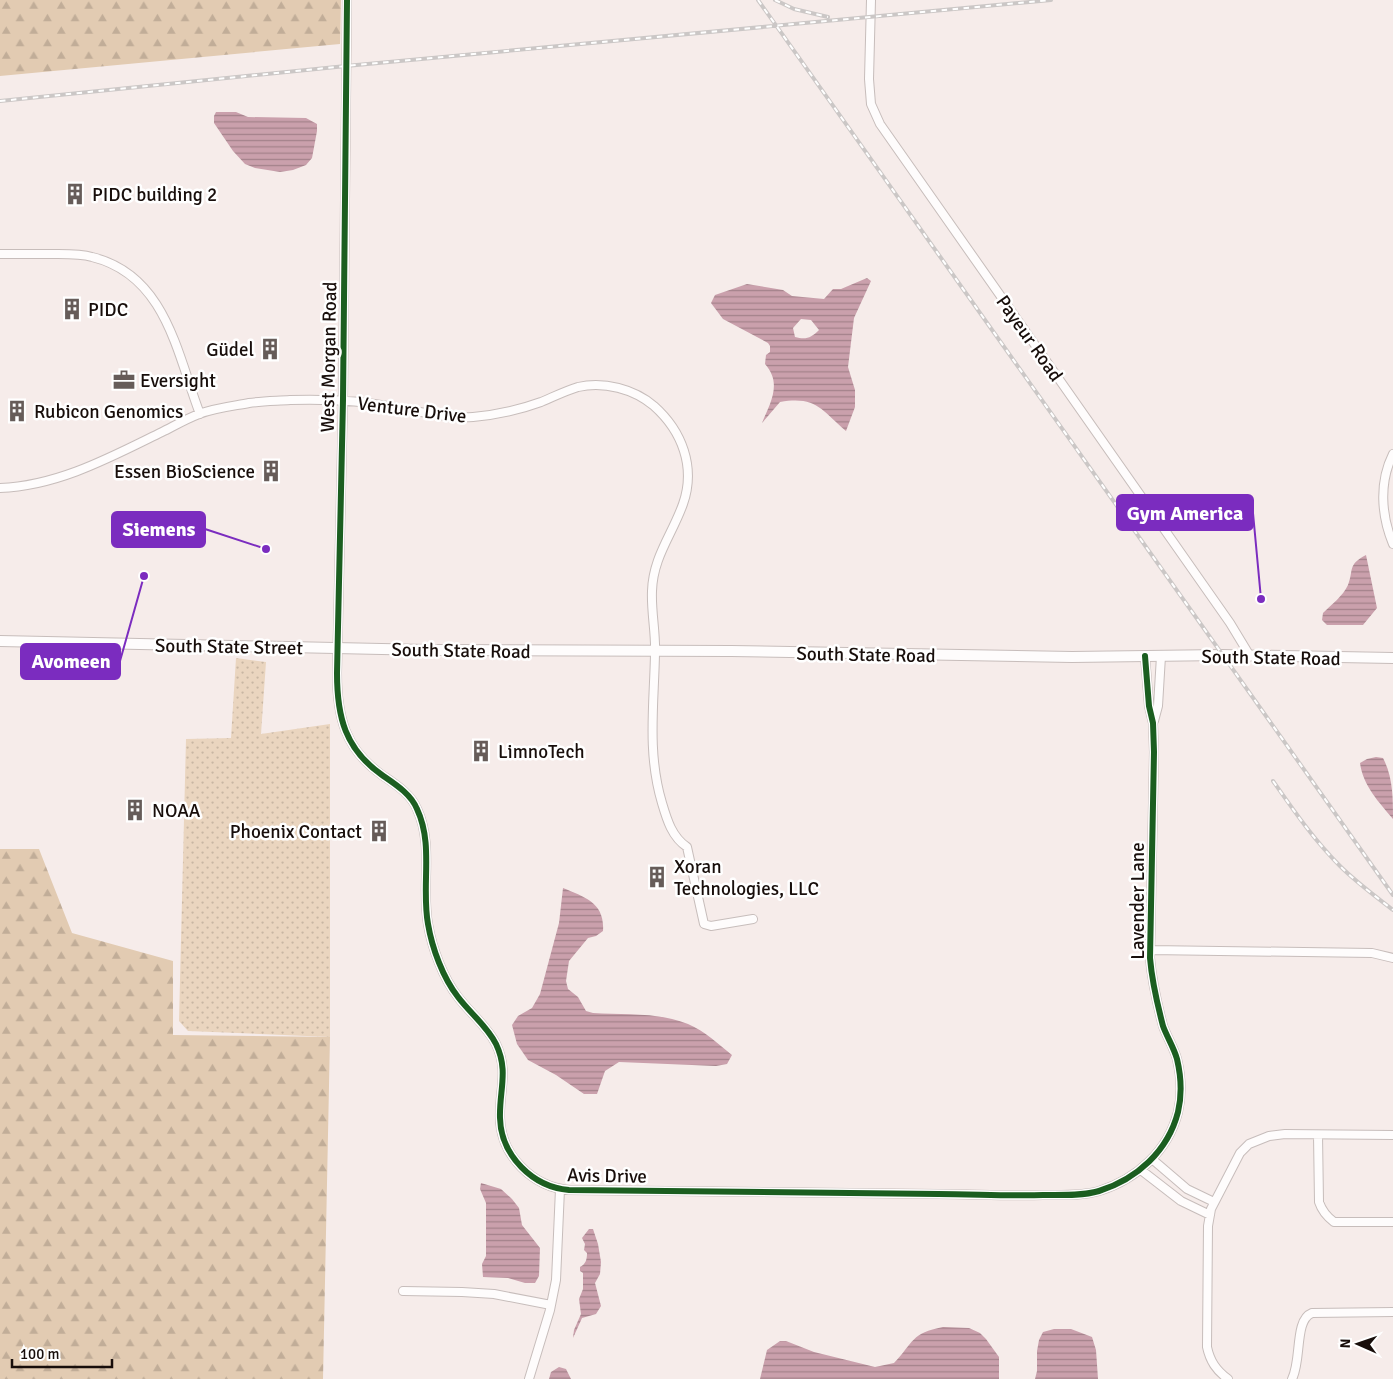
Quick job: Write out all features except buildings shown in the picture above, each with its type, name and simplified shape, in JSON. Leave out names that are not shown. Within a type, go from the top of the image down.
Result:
[{"type":"main road","name":"South State Street","points":[[0,641],[339,648]]},
{"type":"main road","name":"South State Road","points":[[339,648],[655,652],[731,651],[1072,657],[1250,656],[1393,658]]},
{"type":"street","name":"West Morgan Road","points":[[339,648],[347,0]]},
{"type":"street","name":"Payeur Road","points":[[871,0],[869,79],[871,104],[880,124],[1230,623],[1250,656]]},
{"type":"street","points":[[0,254],[70,254],[92,256],[116,266],[136,280],[155,300],[166,318],[200,414]]},
{"type":"street","name":"Venture Drive","points":[[0,488],[21,487],[73,473],[122,452],[200,414],[254,402],[343,400],[452,416],[472,417],[514,411],[578,387],[598,385],[626,389],[646,400],[666,417],[679,436],[687,458],[687,482],[684,502],[655,566],[652,591],[655,652],[652,710],[654,769],[659,793],[672,831],[679,842],[687,847],[704,924],[711,926],[753,919]]},
{"type":"street","points":[[1393,454],[1387,470],[1383,497],[1385,518],[1393,544]]},
{"type":"street","name":"Avis Drive","points":[[339,648],[337,691],[340,715],[349,738],[362,758],[372,768],[400,788],[417,808],[424,828],[426,850],[425,893],[428,926],[445,974],[457,996],[489,1032],[499,1052],[504,1073],[500,1118],[506,1146],[515,1161],[528,1174],[550,1187],[560,1190],[1037,1195]]},
{"type":"street","name":"Lavender Lane","points":[[1037,1195],[1097,1192],[1118,1184],[1141,1170],[1152,1159],[1169,1135],[1178,1111],[1181,1085],[1177,1058],[1164,1027],[1152,983],[1150,950],[1153,723],[1149,706],[1145,656]]},
{"type":"street","name":"Lavender Lane","points":[[1153,723],[1158,706],[1161,656]]},
{"type":"street","points":[[1150,950],[1372,953],[1393,958]]},
{"type":"street","points":[[1228,1379],[1213,1365],[1206,1347],[1210,1215],[1214,1202],[1240,1153],[1249,1144],[1269,1136],[1285,1134],[1393,1135]]},
{"type":"street","points":[[1318,1135],[1319,1202],[1322,1210],[1328,1217],[1334,1222],[1393,1222]]},
{"type":"street","points":[[1152,1159],[1187,1189],[1214,1202]]},
{"type":"street","points":[[1141,1170],[1181,1202],[1210,1215]]},
{"type":"street","points":[[529,1379],[551,1304],[556,1271],[560,1190]]},
{"type":"street","points":[[403,1290],[494,1294],[551,1304]]},
{"type":"street","points":[[1292,1379],[1298,1360],[1300,1329],[1308,1314],[1393,1312]]},
{"type":"shaded area","points":[[216,112],[236,112],[248,117],[306,118],[317,124],[312,158],[306,165],[280,172],[255,168],[245,164],[233,151],[214,123]]},
{"type":"shaded area","points":[[867,278],[871,281],[854,318],[848,367],[855,390],[855,407],[846,431],[818,406],[802,401],[780,402],[762,423],[769,408],[774,385],[770,371],[765,364],[766,355],[770,352],[770,346],[768,343],[723,319],[711,303],[715,295],[747,284],[783,290],[792,296],[824,299],[833,289],[841,289]],"holes":[[[801,319],[811,320],[819,330],[808,338],[795,337],[793,328]]]},
{"type":"shaded area","points":[[1366,555],[1377,608],[1363,625],[1327,625],[1322,620],[1323,613],[1343,593],[1350,580],[1352,568],[1356,562]]},
{"type":"shaded area","points":[[236,658],[266,662],[261,734],[330,724],[330,1037],[188,1031],[179,1021],[186,739],[231,738]]},
{"type":"shaded area","points":[[1376,757],[1383,758],[1391,780],[1393,819],[1377,800],[1364,779],[1360,763]]},
{"type":"shaded area","points":[[563,888],[592,902],[597,907],[603,921],[603,931],[596,936],[588,938],[569,961],[566,981],[568,989],[578,997],[586,1011],[653,1016],[688,1024],[706,1034],[732,1055],[727,1064],[716,1066],[619,1062],[605,1071],[597,1094],[584,1094],[556,1075],[528,1060],[517,1044],[512,1025],[518,1016],[532,1008],[540,994],[559,923]]},
{"type":"shaded area","points":[[481,1183],[501,1189],[519,1208],[522,1225],[540,1248],[539,1276],[535,1283],[525,1283],[508,1278],[483,1277],[482,1264],[486,1256],[486,1203],[480,1189]]},
{"type":"shaded area","points":[[589,1229],[593,1229],[601,1262],[600,1274],[595,1283],[601,1306],[596,1314],[582,1318],[573,1338],[574,1330],[581,1314],[579,1299],[583,1289],[583,1273],[580,1271],[580,1267],[585,1263],[587,1255],[582,1238]]},
{"type":"shaded area","points":[[943,1327],[969,1328],[980,1333],[999,1357],[999,1379],[760,1379],[767,1350],[780,1341],[786,1341],[814,1352],[875,1367],[894,1363],[919,1335]]},
{"type":"shaded area","points":[[1054,1329],[1071,1329],[1092,1337],[1096,1350],[1098,1379],[1035,1379],[1039,1340],[1043,1332]]},
{"type":"shaded area","points":[[559,1367],[566,1369],[571,1379],[549,1379],[551,1372]]},
{"type":"green space","points":[[0,0],[341,0],[340,44],[0,76]]},
{"type":"green space","points":[[0,849],[39,849],[72,933],[173,961],[173,1035],[330,1037],[323,1379],[0,1379]]},
{"type":"railway","points":[[758,0],[1393,895]]},
{"type":"railway","points":[[775,0],[794,9],[828,17]]},
{"type":"railway","points":[[0,101],[346,66],[1051,0]]},
{"type":"railway","points":[[1273,781],[1305,825],[1340,866],[1352,878],[1393,910]]},
{"type":"cycle path","points":[[347,0],[343,400],[337,673],[341,718],[359,754],[369,765],[407,794],[417,809],[425,837],[426,910],[435,953],[453,989],[488,1031],[496,1044],[503,1072],[500,1108],[502,1132],[506,1145],[521,1167],[543,1183],[569,1190],[1064,1195],[1086,1194],[1113,1186],[1149,1162],[1159,1151],[1173,1126],[1179,1106],[1180,1079],[1177,1059],[1163,1026],[1150,958],[1154,752],[1153,723],[1149,706],[1145,656]]},
{"type":"place","name":"PIDC building 2","points":[[75,194]]},
{"type":"place","name":"PIDC","points":[[72,309]]},
{"type":"place","name":"Güdel","points":[[270,349]]},
{"type":"place","name":"Eversight","points":[[124,380]]},
{"type":"place","name":"Rubicon Genomics","points":[[17,411]]},
{"type":"place","name":"Essen BioScience","points":[[271,471]]},
{"type":"place","name":"Siemens","points":[[266,549]]},
{"type":"place","name":"Avomeen","points":[[144,576]]},
{"type":"place","name":"Gym America","points":[[1261,599]]},
{"type":"place","name":"LimnoTech","points":[[481,751]]},
{"type":"place","name":"NOAA","points":[[135,810]]},
{"type":"place","name":"Phoenix Contact","points":[[379,831]]},
{"type":"place","name":"Xoran Technologies, LLC","points":[[657,877]]}]
